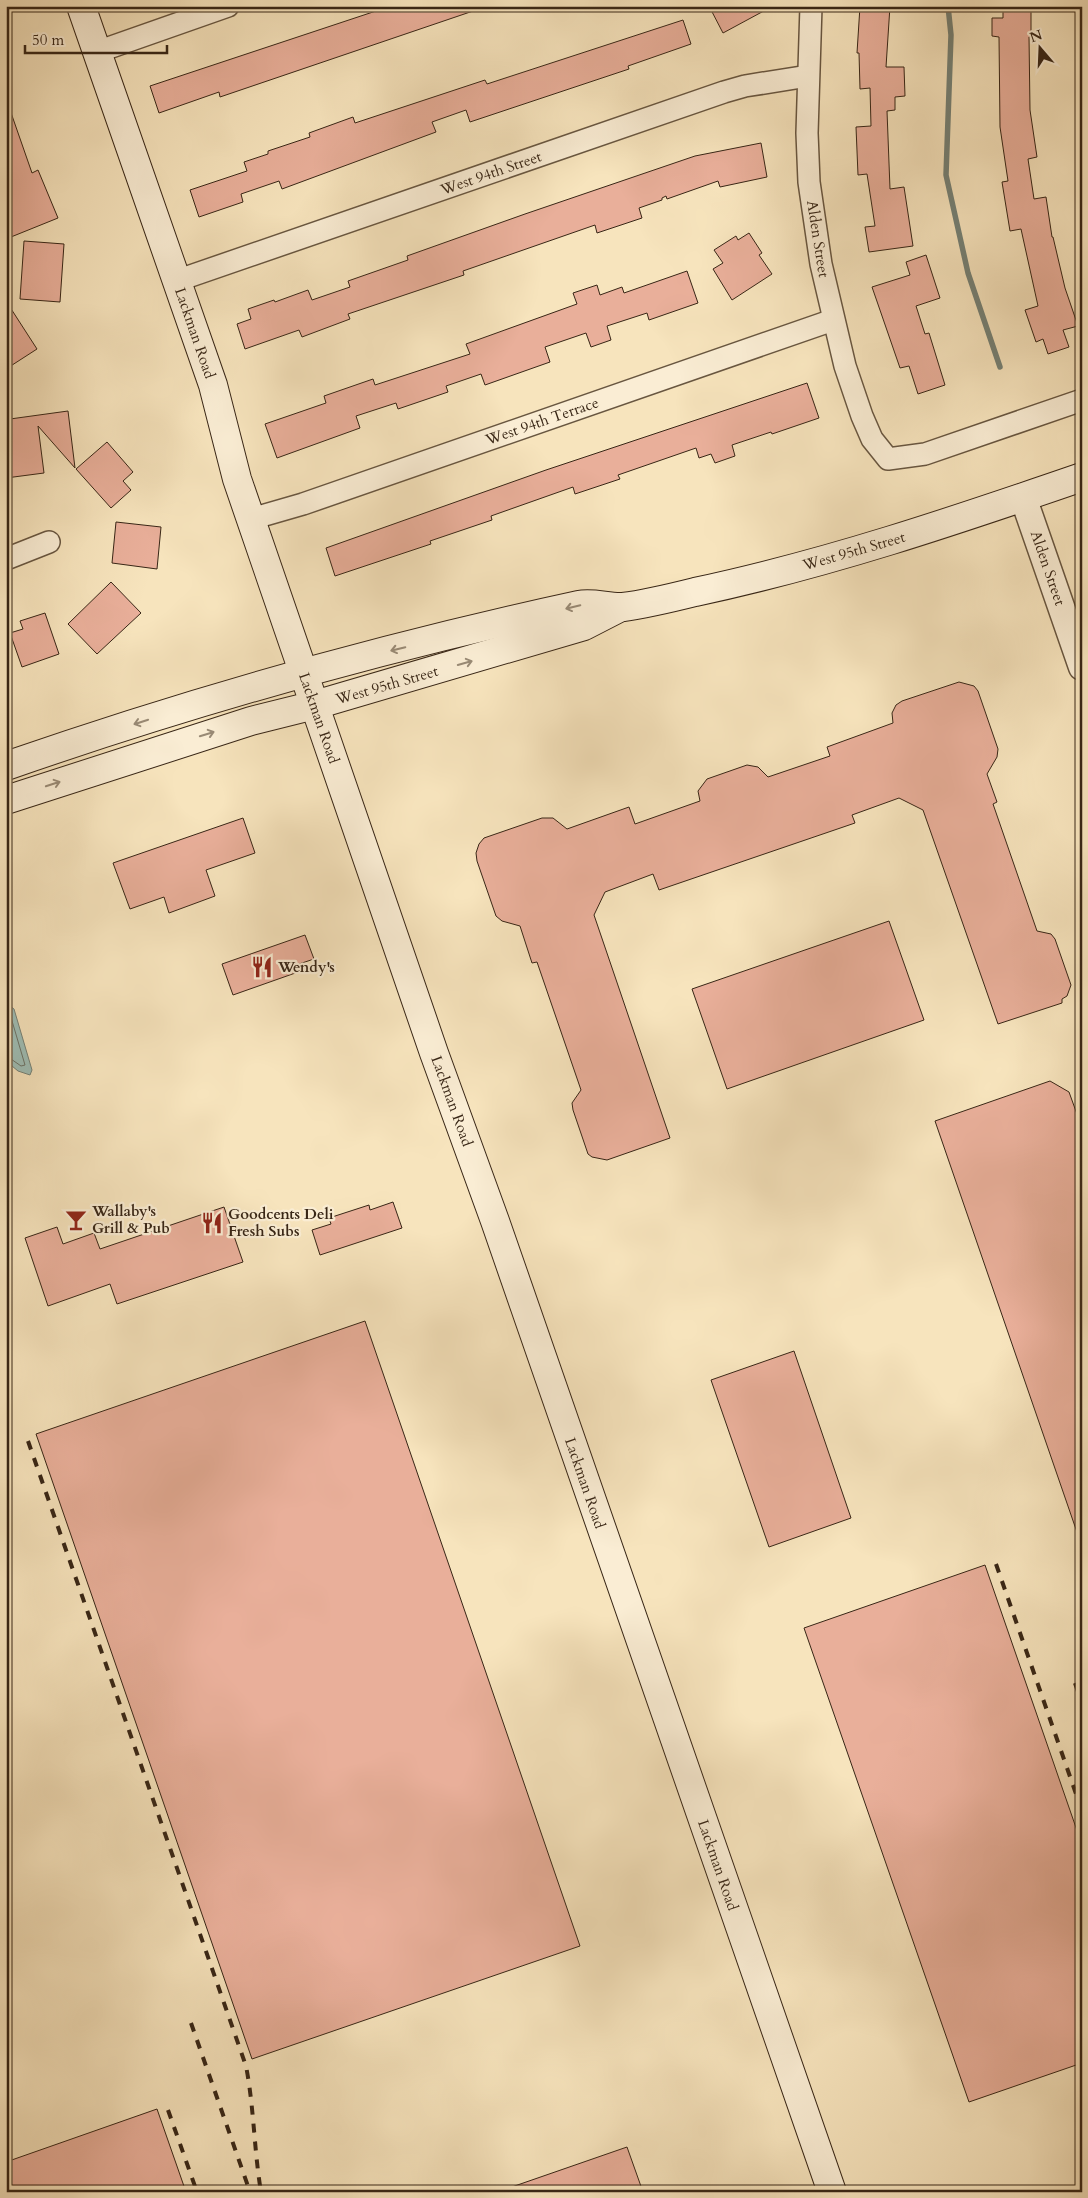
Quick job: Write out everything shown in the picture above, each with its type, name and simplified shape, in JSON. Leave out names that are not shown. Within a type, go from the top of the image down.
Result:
[{"type":"main road","name":"Lackman Road","points":[[81,6],[213,385],[237,478],[434,1053],[498,1231],[832,2192]]},
{"type":"main road","name":"West 95th Street","points":[[6,766],[234,692],[304,673],[583,604],[621,607],[698,592],[818,563],[909,536],[1082,477]]},
{"type":"main road","name":"West 95th Street","points":[[6,800],[242,724],[315,705],[584,626],[621,607]]},
{"type":"street","points":[[97,52],[228,6]]},
{"type":"street","name":"Alden Street","points":[[811,6],[807,133],[810,182],[821,264],[845,366],[872,439],[888,459],[925,454],[1082,400]]},
{"type":"street","name":"West 94th Street","points":[[176,281],[724,92],[744,86],[808,76]]},
{"type":"street","name":"West 94th Terrace","points":[[251,519],[303,504],[833,320]]},
{"type":"street","name":"Alden Street","points":[[1023,497],[1082,667]]},
{"type":"street","points":[[6,559],[49,542]]},
{"type":"water","points":[[10,1006],[14,1009],[32,1070],[30,1075],[18,1071],[6,1061],[6,1008]]},
{"type":"building","points":[[391,6],[478,6],[479,9],[220,97],[219,92],[159,113],[150,86]]},
{"type":"building","points":[[709,6],[773,6],[723,33]]},
{"type":"building","points":[[860,6],[890,6],[886,67],[904,67],[905,96],[895,97],[895,110],[887,111],[890,189],[904,187],[913,246],[869,252],[865,227],[875,226],[867,174],[858,175],[856,127],[871,126],[870,88],[860,89],[859,53],[857,53]]},
{"type":"building","points":[[1003,6],[1031,6],[1031,37],[1029,37],[1030,110],[1037,157],[1028,159],[1034,199],[1046,197],[1052,237],[1065,288],[1078,326],[1063,330],[1069,347],[1048,354],[1043,339],[1036,342],[1025,310],[1038,306],[1021,229],[1010,231],[1002,182],[1008,181],[1000,127],[999,37],[992,36],[992,18],[1003,18]]},
{"type":"building","points":[[683,20],[691,44],[628,66],[629,69],[470,122],[466,110],[432,122],[436,132],[282,189],[279,181],[241,194],[243,202],[199,217],[190,190],[247,171],[244,162],[268,154],[268,151],[310,137],[309,133],[353,117],[355,123],[485,80],[487,84]]},
{"type":"building","points":[[6,107],[9,107],[32,173],[38,170],[58,218],[6,239]]},
{"type":"building","points":[[761,143],[767,177],[720,187],[718,181],[667,199],[666,196],[662,200],[639,208],[642,218],[597,233],[595,225],[463,271],[464,275],[348,314],[350,319],[302,337],[299,330],[245,349],[237,324],[251,319],[248,309],[308,290],[312,300],[350,287],[348,281],[408,260],[407,256],[525,214],[695,156]]},
{"type":"building","points":[[749,233],[762,253],[759,255],[772,274],[732,300],[713,269],[723,263],[714,250],[736,236],[738,240]]},
{"type":"building","points":[[24,241],[64,244],[60,302],[20,299]]},
{"type":"building","points":[[926,255],[940,298],[916,306],[925,334],[929,333],[945,385],[918,394],[909,366],[900,368],[872,287],[910,275],[906,262]]},
{"type":"building","points":[[687,271],[698,303],[649,320],[647,313],[607,326],[611,340],[591,347],[586,333],[545,347],[550,362],[485,385],[481,374],[446,386],[448,392],[398,409],[396,403],[356,416],[360,428],[277,458],[265,424],[326,403],[324,396],[373,379],[375,385],[470,354],[466,344],[577,304],[573,293],[597,285],[600,295],[622,287],[624,293]]},
{"type":"building","points":[[6,301],[37,349],[6,369]]},
{"type":"building","points":[[807,383],[819,418],[732,445],[735,456],[715,463],[711,454],[699,458],[696,448],[618,475],[620,479],[575,494],[573,487],[491,516],[492,520],[430,541],[431,544],[335,576],[326,548],[546,470]]},
{"type":"building","points":[[68,411],[75,468],[38,426],[44,473],[6,478],[6,421]]},
{"type":"building","points":[[107,442],[133,472],[123,481],[131,490],[111,508],[76,469]]},
{"type":"building","points":[[116,522],[161,527],[157,569],[112,563]]},
{"type":"building","points":[[111,582],[141,613],[97,654],[68,624]]},
{"type":"building","points":[[45,613],[59,654],[22,667],[10,633],[23,629],[20,621]]},
{"type":"building","points":[[959,682],[974,686],[978,691],[998,749],[997,757],[987,774],[997,802],[993,804],[1037,931],[1051,934],[1055,939],[1071,985],[1067,996],[1062,999],[1062,1003],[998,1024],[923,810],[899,798],[852,815],[855,823],[659,890],[653,874],[605,892],[594,915],[670,1138],[607,1160],[592,1157],[588,1154],[572,1103],[581,1090],[537,962],[532,963],[520,926],[502,921],[496,916],[477,861],[476,853],[479,844],[484,838],[542,818],[553,818],[567,829],[629,807],[635,824],[700,801],[698,791],[707,779],[747,765],[758,767],[768,777],[830,756],[827,747],[893,723],[892,713],[896,705],[902,701]]},
{"type":"building","points":[[243,818],[255,853],[206,870],[215,896],[169,913],[164,897],[130,909],[113,863]]},
{"type":"building","points":[[889,921],[924,1020],[727,1089],[692,989]]},
{"type":"building","name":"Wendy's","points":[[305,935],[314,959],[299,964],[301,971],[233,995],[222,964]]},
{"type":"building","points":[[1050,1081],[1069,1092],[1082,1128],[1082,1537],[1079,1538],[935,1121]]},
{"type":"building","points":[[393,1202],[402,1228],[320,1255],[312,1230],[331,1224],[329,1218],[369,1205],[370,1210]]},
{"type":"building","points":[[224,1207],[243,1262],[117,1304],[110,1284],[48,1306],[25,1238],[57,1227],[63,1244],[94,1233],[100,1249]]},
{"type":"building","points":[[365,1321],[580,1946],[252,2059],[36,1434]]},
{"type":"building","points":[[794,1351],[851,1518],[769,1547],[711,1380]]},
{"type":"building","points":[[985,1565],[1082,1845],[1082,2063],[969,2102],[804,1628]]},
{"type":"building","points":[[157,2109],[186,2192],[6,2192],[6,2162]]},
{"type":"building","points":[[627,2147],[643,2192],[507,2192],[506,2189]]},
{"type":"waterway","points":[[948,6],[951,35],[946,175],[968,273],[1000,367]]},
{"type":"railway","points":[[28,1441],[246,2066],[261,2192]]},
{"type":"railway","points":[[996,1564],[1082,1811]]},
{"type":"railway","points":[[1075,1683],[1082,1703]]},
{"type":"railway","points":[[191,2023],[250,2192]]},
{"type":"railway","points":[[168,2110],[197,2192]]},
{"type":"place","name":"Wendy's","points":[[262,967]]},
{"type":"place","name":"Wallaby's Grill & Pub","points":[[76,1220]]},
{"type":"place","name":"Goodcents Deli Fresh Subs","points":[[212,1223]]}]
